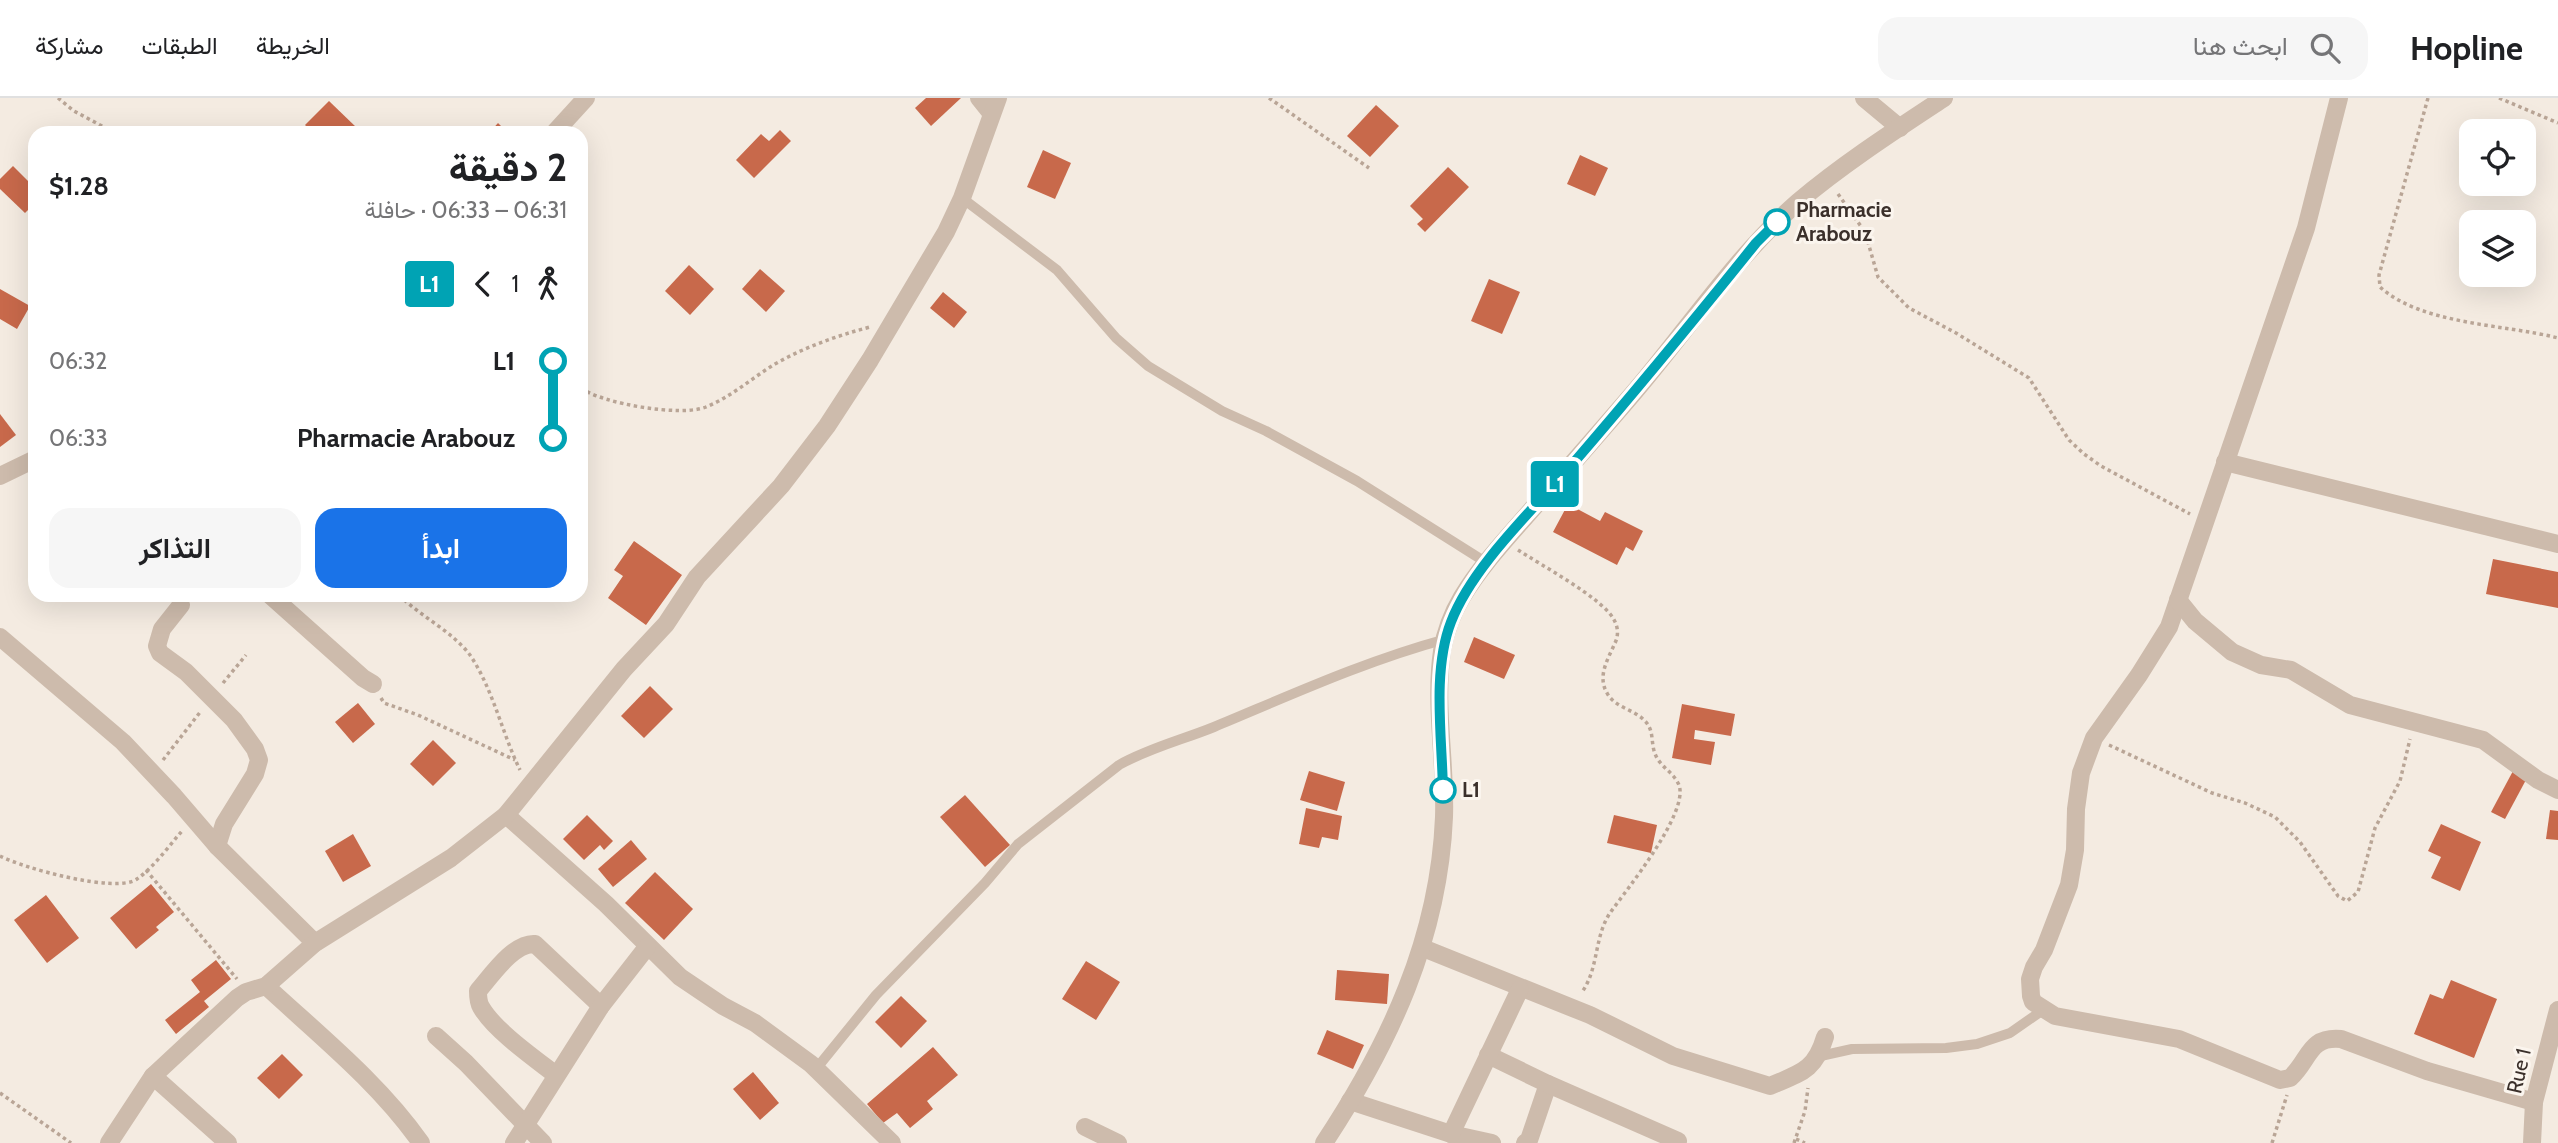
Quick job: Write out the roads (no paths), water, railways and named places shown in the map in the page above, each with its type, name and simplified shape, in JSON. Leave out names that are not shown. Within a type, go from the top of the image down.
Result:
[{"type":"street","points":[[560,126],[586,98]]},
{"type":"street","points":[[109,1143],[153,1076],[247,992],[266,986],[315,943],[451,858],[506,815],[631,662],[666,624],[697,577],[781,486],[827,426],[946,232],[962,198],[995,106],[979,98]]},
{"type":"street","points":[[1864,98],[1900,128]]},
{"type":"street","points":[[1324,1143],[1350,1101],[1401,1003],[1423,948],[1438,886],[1443,828],[1443,649],[1462,598],[1504,541],[1642,382],[1756,243],[1798,202],[1944,98]]},
{"type":"street","points":[[2339,98],[2306,228],[2169,627],[2094,738],[2081,773],[2076,809],[2075,850],[2069,885],[2030,979],[2033,1002],[2043,1010],[2066,1019],[2179,1039],[2280,1080],[2287,1080],[2296,1073],[2315,1045],[2329,1038],[2341,1039],[2427,1071],[2534,1102]]},
{"type":"street","points":[[0,476],[28,462]]},
{"type":"street","points":[[2225,462],[2558,544]]},
{"type":"street","points":[[2178,600],[2195,621],[2232,652],[2261,665],[2291,670],[2350,705],[2483,740],[2538,780],[2558,790]]},
{"type":"street","points":[[278,602],[373,684]]},
{"type":"street","points":[[181,605],[162,629],[157,646],[160,653],[186,671],[234,720],[255,749],[259,760],[255,774],[224,824],[217,846]]},
{"type":"street","points":[[0,637],[123,742],[217,846],[315,943]]},
{"type":"street","points":[[506,815],[606,904],[680,977],[755,1024],[816,1069],[892,1143]]},
{"type":"street","points":[[556,1074],[526,1052],[487,1016],[479,1004],[478,990],[518,948],[535,944],[601,1006]]},
{"type":"street","points":[[514,1143],[601,1006],[647,947]]},
{"type":"street","points":[[1423,948],[1558,1002],[1673,1056],[1770,1086],[1812,1063],[1825,1037]]},
{"type":"street","points":[[266,986],[369,1082],[410,1126],[421,1143]]},
{"type":"street","points":[[1451,1134],[1520,989]]},
{"type":"street","name":"Rue 1","points":[[2532,1143],[2534,1102],[2558,1010]]},
{"type":"street","points":[[436,1036],[466,1063],[543,1143]]},
{"type":"street","points":[[1488,1055],[1678,1141]]},
{"type":"street","points":[[153,1076],[228,1143]]},
{"type":"street","points":[[1525,1143],[1529,1140],[1548,1084]]},
{"type":"street","points":[[1350,1101],[1451,1134],[1492,1143]]},
{"type":"street","points":[[1085,1127],[1118,1143]]},
{"type":"lane","points":[[962,198],[1057,270],[1116,338],[1148,366],[1222,411],[1266,431],[1357,481],[1487,564]]},
{"type":"lane","points":[[816,1069],[876,995],[985,883],[1018,844],[1119,765],[1135,756],[1182,740],[1353,668],[1446,639]]},
{"type":"lane","points":[[1812,1063],[1852,1049],[1946,1048],[1977,1044],[2010,1033],[2043,1010]]},
{"type":"place","name":"Pharmacie Arabouz","points":[[1777,222]]},
{"type":"place","name":"L1","points":[[1443,790]]}]
